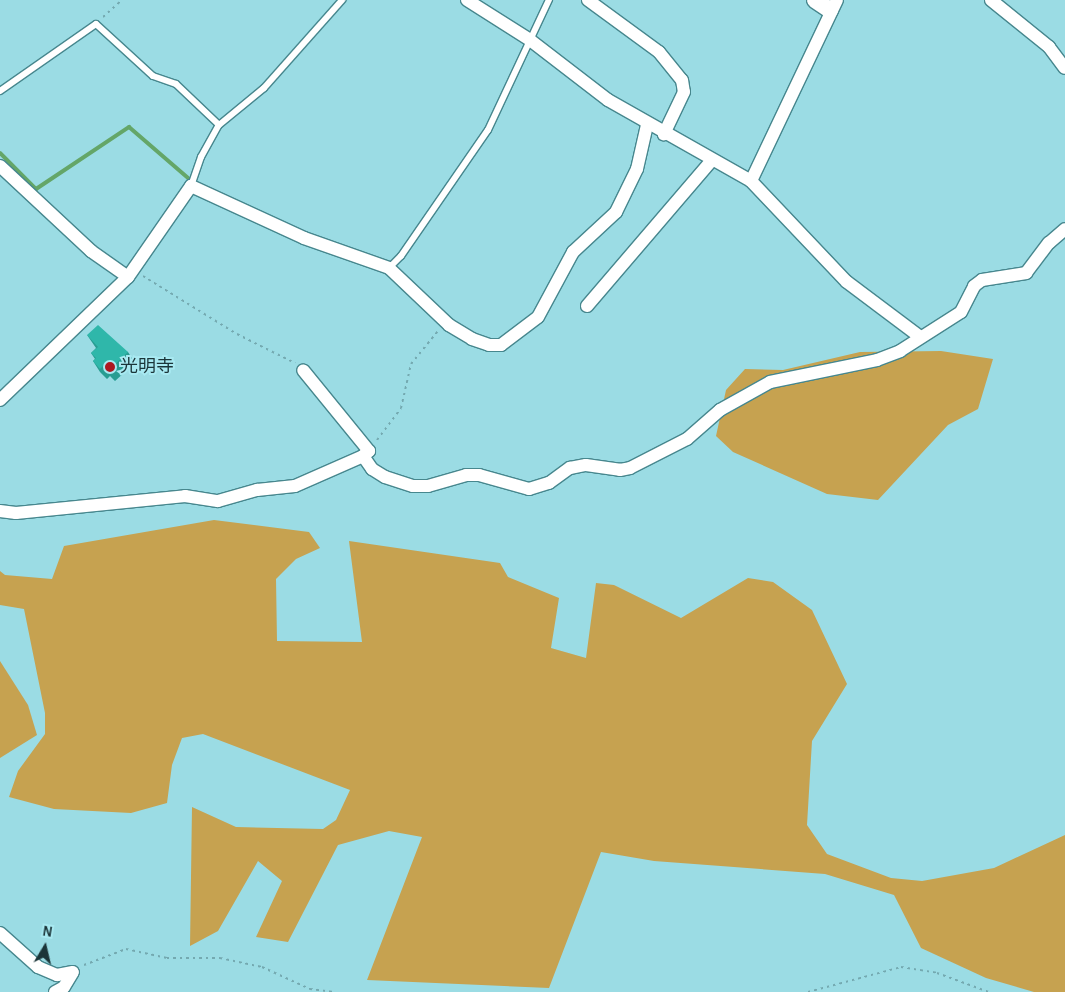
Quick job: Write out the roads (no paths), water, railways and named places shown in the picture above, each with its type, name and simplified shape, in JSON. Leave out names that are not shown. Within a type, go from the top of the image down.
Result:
[{"type":"street","points":[[468,0],[530,40],[608,100],[647,125],[751,181],[847,282],[919,336]]},
{"type":"street","points":[[751,181],[833,5],[815,0]]},
{"type":"street","points":[[991,0],[1049,47],[1065,68]]},
{"type":"street","points":[[595,2],[659,52],[684,84],[681,100],[664,134]]},
{"type":"street","points":[[0,400],[130,274],[191,186],[304,238],[389,268],[447,323],[472,339],[489,345],[501,345],[538,318],[574,252],[616,212],[627,193],[643,148],[647,125]]},
{"type":"street","points":[[587,306],[712,160]]},
{"type":"street","points":[[0,166],[91,251],[130,274]]},
{"type":"street","points":[[303,370],[366,453],[372,469],[385,477],[413,486],[428,486],[466,475],[479,475],[521,487],[538,488],[570,468],[586,465],[620,470],[630,468],[687,439],[720,410],[770,382],[890,356],[919,336],[961,312],[974,286],[982,280],[1026,273],[1049,243],[1065,229]]},
{"type":"street","points":[[0,512],[16,513],[185,496],[223,500],[257,490],[295,486],[366,453]]},
{"type":"street","points":[[0,933],[38,967],[57,975],[73,972],[64,987],[55,992]]},
{"type":"lane","points":[[191,186],[201,157],[220,125],[264,88],[342,0]]},
{"type":"lane","points":[[389,268],[401,256],[488,130],[549,0]]},
{"type":"lane","points":[[0,91],[96,24],[101,25],[153,76],[176,84],[220,125]]},
{"type":"waterway","points":[[0,153],[36,189],[129,127],[188,178]]},
{"type":"place","name":"光明寺","points":[[110,367]]}]
